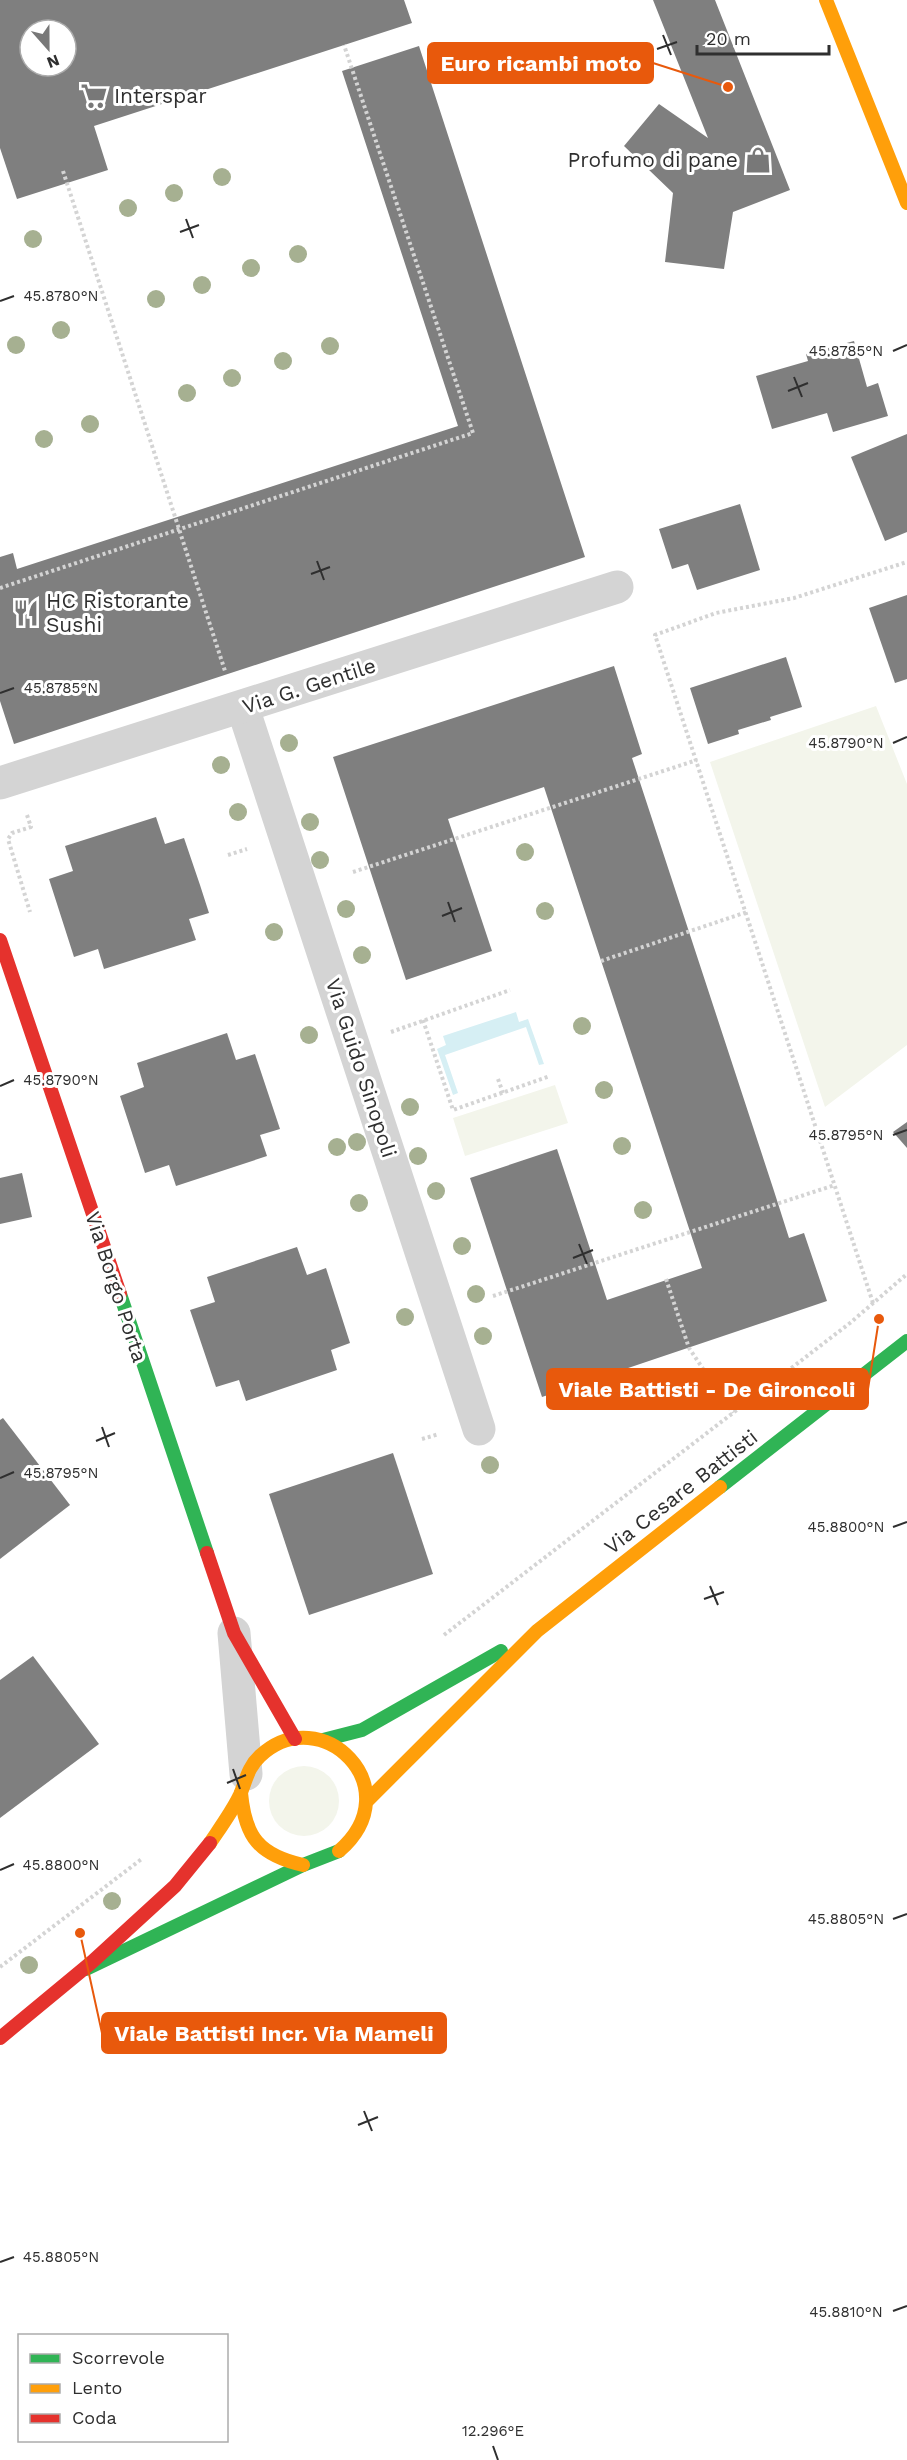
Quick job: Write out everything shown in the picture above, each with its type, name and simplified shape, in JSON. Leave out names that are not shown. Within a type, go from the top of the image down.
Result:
[{"type":"street","points":[[826,0],[907,203]]},
{"type":"street","name":"Via G. Gentile","points":[[0,783],[243,708],[617,587]]},
{"type":"street","name":"Via Guido Sinopoli","points":[[243,708],[479,1429]]},
{"type":"street","name":"Via Borgo Porta","points":[[0,940],[234,1633],[295,1739]]},
{"type":"street","name":"Via Cesare Battisti","points":[[86,1970],[303,1865],[323,1862],[342,1852],[356,1838],[365,1820],[368,1800],[537,1631],[907,1341]]},
{"type":"street","name":"Via Cesare Battisti","points":[[0,2038],[86,1970],[190,1871],[244,1784],[258,1757],[275,1746],[295,1739],[323,1740],[362,1730],[537,1631]]},
{"type":"street","name":"Via Borgo Porta","points":[[234,1633],[244,1784]]},
{"type":"street","points":[[323,1740],[341,1749],[355,1763],[364,1780],[368,1800]]},
{"type":"street","points":[[244,1784],[242,1814],[250,1834],[264,1850],[282,1861],[303,1865]]},
{"type":"path","points":[[0,588],[473,434],[344,45]]},
{"type":"path","points":[[63,171],[227,677]]},
{"type":"path","points":[[873,1303],[655,635],[716,613],[794,598],[907,562]]},
{"type":"path","points":[[353,872],[697,760]]},
{"type":"path","points":[[601,961],[747,912]]},
{"type":"path","points":[[353,1046],[510,990]]},
{"type":"path","points":[[423,1020],[453,1110],[550,1076]]},
{"type":"path","points":[[498,1079],[503,1093]]},
{"type":"path","points":[[493,1296],[835,1185]]},
{"type":"path","points":[[434,1642],[734,1413],[907,1274]]},
{"type":"path","points":[[666,1280],[689,1348],[734,1413]]},
{"type":"path","points":[[0,1967],[148,1854]]},
{"type":"shaded area","points":[[876,706],[907,784],[907,1045],[825,1107],[710,762]]},
{"type":"shaded area","points":[[555,1085],[568,1123],[465,1156],[453,1118]]},
{"type":"shaded area","points":[[304,1766],[323,1772],[333,1782],[339,1801],[333,1820],[323,1830],[304,1836],[285,1830],[275,1820],[269,1801],[275,1782],[285,1772]]},
{"type":"water","points":[[516,1012],[519,1022],[528,1019],[544,1064],[539,1065],[526,1027],[445,1055],[458,1093],[453,1095],[437,1049],[446,1045],[443,1036]]},
{"type":"building","name":"Interspar","points":[[0,0],[404,0],[412,23],[94,126],[108,170],[17,199],[0,148]]},
{"type":"building","points":[[653,0],[715,0],[790,190],[733,212],[724,269],[665,262],[673,193],[624,146],[659,104],[708,138]]},
{"type":"building","points":[[419,46],[585,557],[14,744],[0,701],[0,557],[13,553],[17,569],[458,426],[342,71]]},
{"type":"building","points":[[854,341],[867,387],[878,383],[888,416],[833,432],[827,413],[772,429],[756,376],[808,361],[806,354]]},
{"type":"building","points":[[907,434],[907,532],[885,541],[851,457]]},
{"type":"building","points":[[740,504],[760,570],[697,590],[688,564],[672,569],[659,529]]},
{"type":"building","points":[[907,595],[907,679],[895,683],[869,608]]},
{"type":"building","points":[[786,657],[802,707],[770,717],[771,720],[738,730],[739,734],[708,744],[690,688]]},
{"type":"building","points":[[614,666],[642,754],[632,758],[789,1238],[804,1233],[827,1301],[542,1397],[470,1178],[557,1149],[607,1300],[702,1268],[544,787],[448,819],[492,951],[406,980],[333,757]]},
{"type":"building","points":[[156,817],[165,844],[184,838],[200,885],[209,913],[189,919],[196,940],[104,969],[98,949],[74,957],[49,879],[73,871],[65,846]]},
{"type":"building","points":[[227,1033],[236,1060],[255,1054],[280,1129],[260,1135],[267,1156],[176,1186],[169,1165],[145,1173],[120,1096],[144,1087],[137,1063]]},
{"type":"building","points":[[907,1122],[907,1148],[893,1132]]},
{"type":"building","points":[[22,1173],[32,1217],[0,1224],[0,1178]]},
{"type":"building","points":[[297,1247],[307,1275],[326,1268],[350,1343],[331,1350],[337,1370],[246,1401],[239,1380],[216,1387],[190,1310],[215,1302],[207,1277]]},
{"type":"building","points":[[3,1418],[70,1505],[0,1559],[0,1420]]},
{"type":"building","points":[[393,1453],[433,1574],[309,1615],[269,1494]]},
{"type":"building","points":[[33,1656],[99,1744],[0,1818],[0,1680]]},
{"type":"traffic: fast","points":[[120,1294],[207,1553]]},
{"type":"traffic: fast","points":[[720,1487],[907,1341]]},
{"type":"traffic: fast","points":[[323,1740],[362,1730],[501,1651]]},
{"type":"traffic: fast","points":[[86,1969],[303,1865],[339,1851]]},
{"type":"traffic: slow","points":[[826,0],[907,203]]},
{"type":"traffic: slow","points":[[368,1800],[537,1631],[720,1487]]},
{"type":"traffic: slow","points":[[210,1843],[236,1803],[249,1770],[260,1756],[284,1741],[308,1738],[331,1744],[350,1759],[362,1778],[366,1802],[359,1826],[339,1851]]},
{"type":"traffic: slow","points":[[241,1793],[246,1821],[257,1842],[275,1856],[303,1865]]},
{"type":"traffic: jam","points":[[0,940],[120,1294]]},
{"type":"traffic: jam","points":[[207,1553],[234,1633],[295,1739]]},
{"type":"traffic: jam","points":[[0,2038],[92,1962],[175,1886],[210,1843]]},
{"type":"place","name":"Euro ricambi moto","points":[[728,87]]},
{"type":"place","name":"Interspar","points":[[94,96]]},
{"type":"place","name":"Profumo di pane","points":[[758,160]]},
{"type":"place","name":"HC Ristorante Sushi","points":[[26,613]]},
{"type":"place","name":"Viale Battisti - De Gironcoli","points":[[879,1319]]},
{"type":"place","name":"Viale Battisti Incr. Via Mameli","points":[[80,1933]]}]
